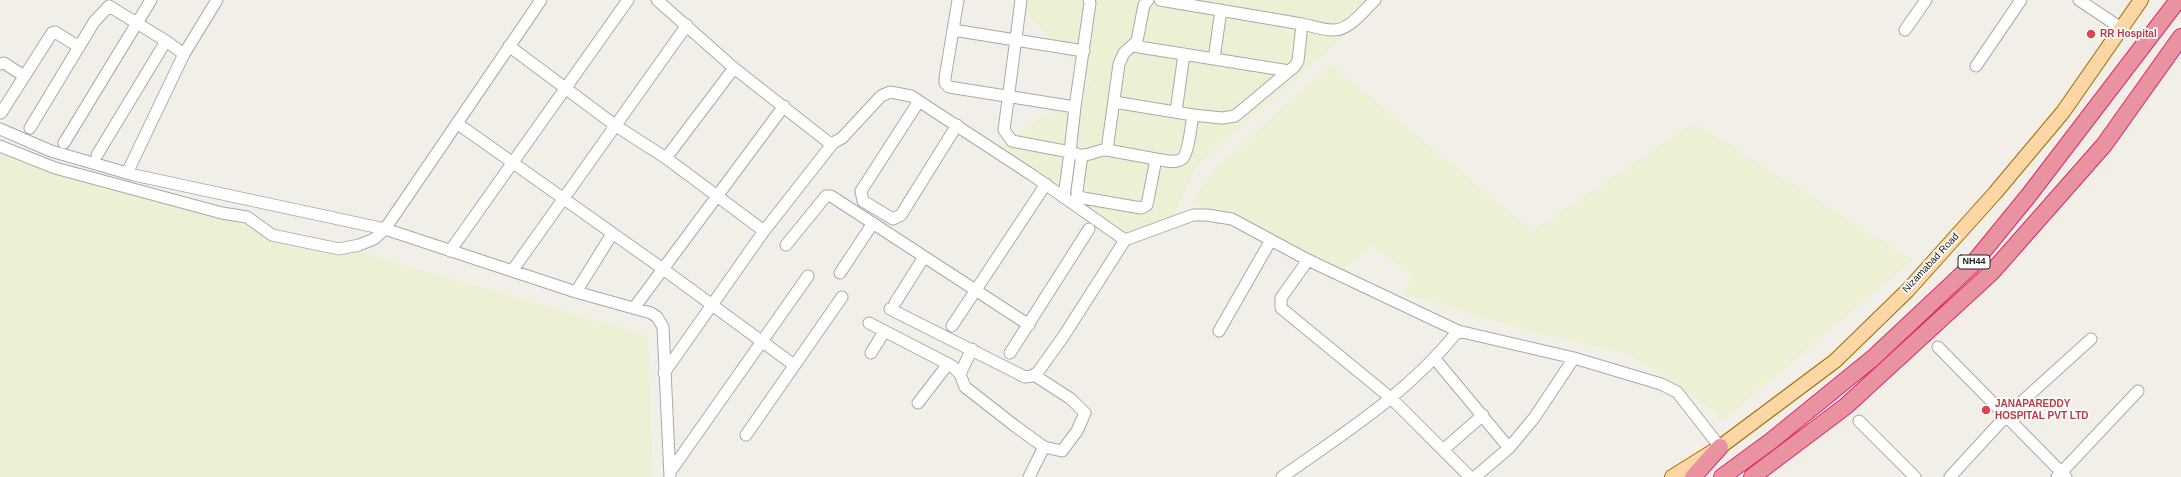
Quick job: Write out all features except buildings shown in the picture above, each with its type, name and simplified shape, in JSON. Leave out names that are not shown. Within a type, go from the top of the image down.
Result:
[{"type":"highway","name":"NH44","points":[[1722,477],[1771,441],[1872,358],[1971,266],[2029,195],[2178,0]]},
{"type":"highway","name":"NH44","points":[[1752,477],[1846,406],[1992,272],[2104,145],[2181,37]]},
{"type":"highway","points":[[1693,477],[1720,447]]},
{"type":"main road","name":"Nizamabad Road","points":[[1672,477],[1720,447],[1835,361],[1908,290],[1995,193],[2063,112],[2141,0]]},
{"type":"street","points":[[64,143],[151,0]]},
{"type":"street","points":[[127,173],[184,54],[217,0]]},
{"type":"street","points":[[0,146],[55,168],[222,213],[242,215],[253,220],[272,235],[326,246],[350,248],[374,238],[385,229],[458,124],[541,0]]},
{"type":"street","points":[[450,251],[514,163],[628,0]]},
{"type":"street","points":[[657,0],[734,68],[828,142],[833,143]]},
{"type":"street","points":[[958,0],[945,83],[949,87],[1075,107]]},
{"type":"street","points":[[1021,0],[1004,130],[1008,138],[1012,141],[1082,155],[1092,155],[1102,150],[1107,150],[1173,162],[1181,159],[1186,153],[1193,115]]},
{"type":"street","points":[[1064,197],[1075,107],[1084,51],[1090,3],[1089,0]]},
{"type":"street","points":[[1107,150],[1118,64],[1124,53],[1137,41],[1144,5],[1148,0]]},
{"type":"street","points":[[1160,0],[1191,2],[1221,10],[1333,30],[1339,30],[1346,27],[1375,0]]},
{"type":"street","points":[[1905,30],[1926,0]]},
{"type":"street","points":[[1976,66],[2021,0]]},
{"type":"street","points":[[2079,0],[2121,28]]},
{"type":"street","points":[[30,128],[101,12],[108,6],[138,23],[184,54]]},
{"type":"street","points":[[1214,59],[1221,10]]},
{"type":"street","points":[[1114,102],[1193,115],[1222,118],[1235,116],[1289,71],[1298,61],[1302,24]]},
{"type":"street","points":[[512,271],[687,25]]},
{"type":"street","points":[[953,30],[1084,51]]},
{"type":"street","points":[[1,113],[52,33],[55,32],[79,47]]},
{"type":"street","points":[[97,155],[166,41]]},
{"type":"street","points":[[509,46],[616,126],[666,158],[716,197],[764,231]]},
{"type":"street","points":[[1133,46],[1289,71]]},
{"type":"street","points":[[1176,112],[1184,54]]},
{"type":"street","points":[[0,64],[4,63],[24,76]]},
{"type":"street","points":[[666,158],[734,68]]},
{"type":"street","points":[[664,373],[764,231],[833,143],[842,138],[881,96],[890,92],[911,96],[1034,170],[1046,184],[1125,240]]},
{"type":"street","points":[[919,101],[861,191],[864,201],[893,219],[901,215],[957,125]]},
{"type":"street","points":[[634,308],[784,106]]},
{"type":"street","points":[[458,124],[663,269],[794,365]]},
{"type":"street","points":[[0,129],[51,151],[127,173],[385,229],[576,292],[651,313],[660,321],[663,327],[670,475]]},
{"type":"street","points":[[1082,155],[1078,195],[1083,198],[1142,208],[1147,205],[1149,200],[1156,159]]},
{"type":"street","points":[[952,326],[1046,184]]},
{"type":"street","points":[[786,245],[828,196],[873,223],[1028,325]]},
{"type":"street","points":[[924,257],[893,306],[1025,377],[1034,375],[1063,338],[1125,240],[1193,215],[1207,215],[1232,220],[1308,260],[1458,331],[1574,358],[1661,384],[1677,392],[1720,447]]},
{"type":"street","points":[[840,273],[873,223]]},
{"type":"street","points":[[1010,353],[1089,229]]},
{"type":"street","points":[[576,292],[612,234]]},
{"type":"street","points":[[1219,330],[1271,240]]},
{"type":"street","points":[[1308,260],[1281,298],[1281,308],[1392,399],[1470,477]]},
{"type":"street","points":[[670,475],[808,276]]},
{"type":"street","points":[[746,435],[842,298]]},
{"type":"street","points":[[869,323],[948,364],[960,374],[965,387],[1044,447],[1062,451],[1066,448],[1084,419],[1085,413],[1071,399],[1034,375]]},
{"type":"street","points":[[1282,477],[1392,399],[1435,359],[1458,331]]},
{"type":"street","points":[[871,353],[884,332]]},
{"type":"street","points":[[1950,477],[2006,416],[2091,339]]},
{"type":"street","points":[[1938,347],[2006,416],[2062,476],[2138,391]]},
{"type":"street","points":[[960,374],[972,349]]},
{"type":"street","points":[[1475,477],[1509,448],[1534,418],[1574,358]]},
{"type":"street","points":[[1435,359],[1509,448]]},
{"type":"street","points":[[918,403],[948,364]]},
{"type":"street","points":[[1443,450],[1482,415]]},
{"type":"street","points":[[1859,421],[1915,477]]},
{"type":"street","points":[[1029,477],[1044,447]]},
{"type":"green space","points":[[1015,0],[1385,0],[1197,166],[1170,223],[1126,235],[1001,146],[1093,82]]},
{"type":"green space","points":[[1331,64],[1533,231],[1694,122],[1913,260],[1720,423],[1716,412],[1627,354],[1530,332],[1403,294],[1412,275],[1372,246],[1345,269],[1191,203],[1211,172]]},
{"type":"green space","points":[[0,147],[648,335],[653,477],[0,477]]},
{"type":"place","name":"RR Hospital","points":[[2091,34]]},
{"type":"place","name":"JANAPAREDDY HOSPITAL PVT LTD","points":[[1986,410]]}]
